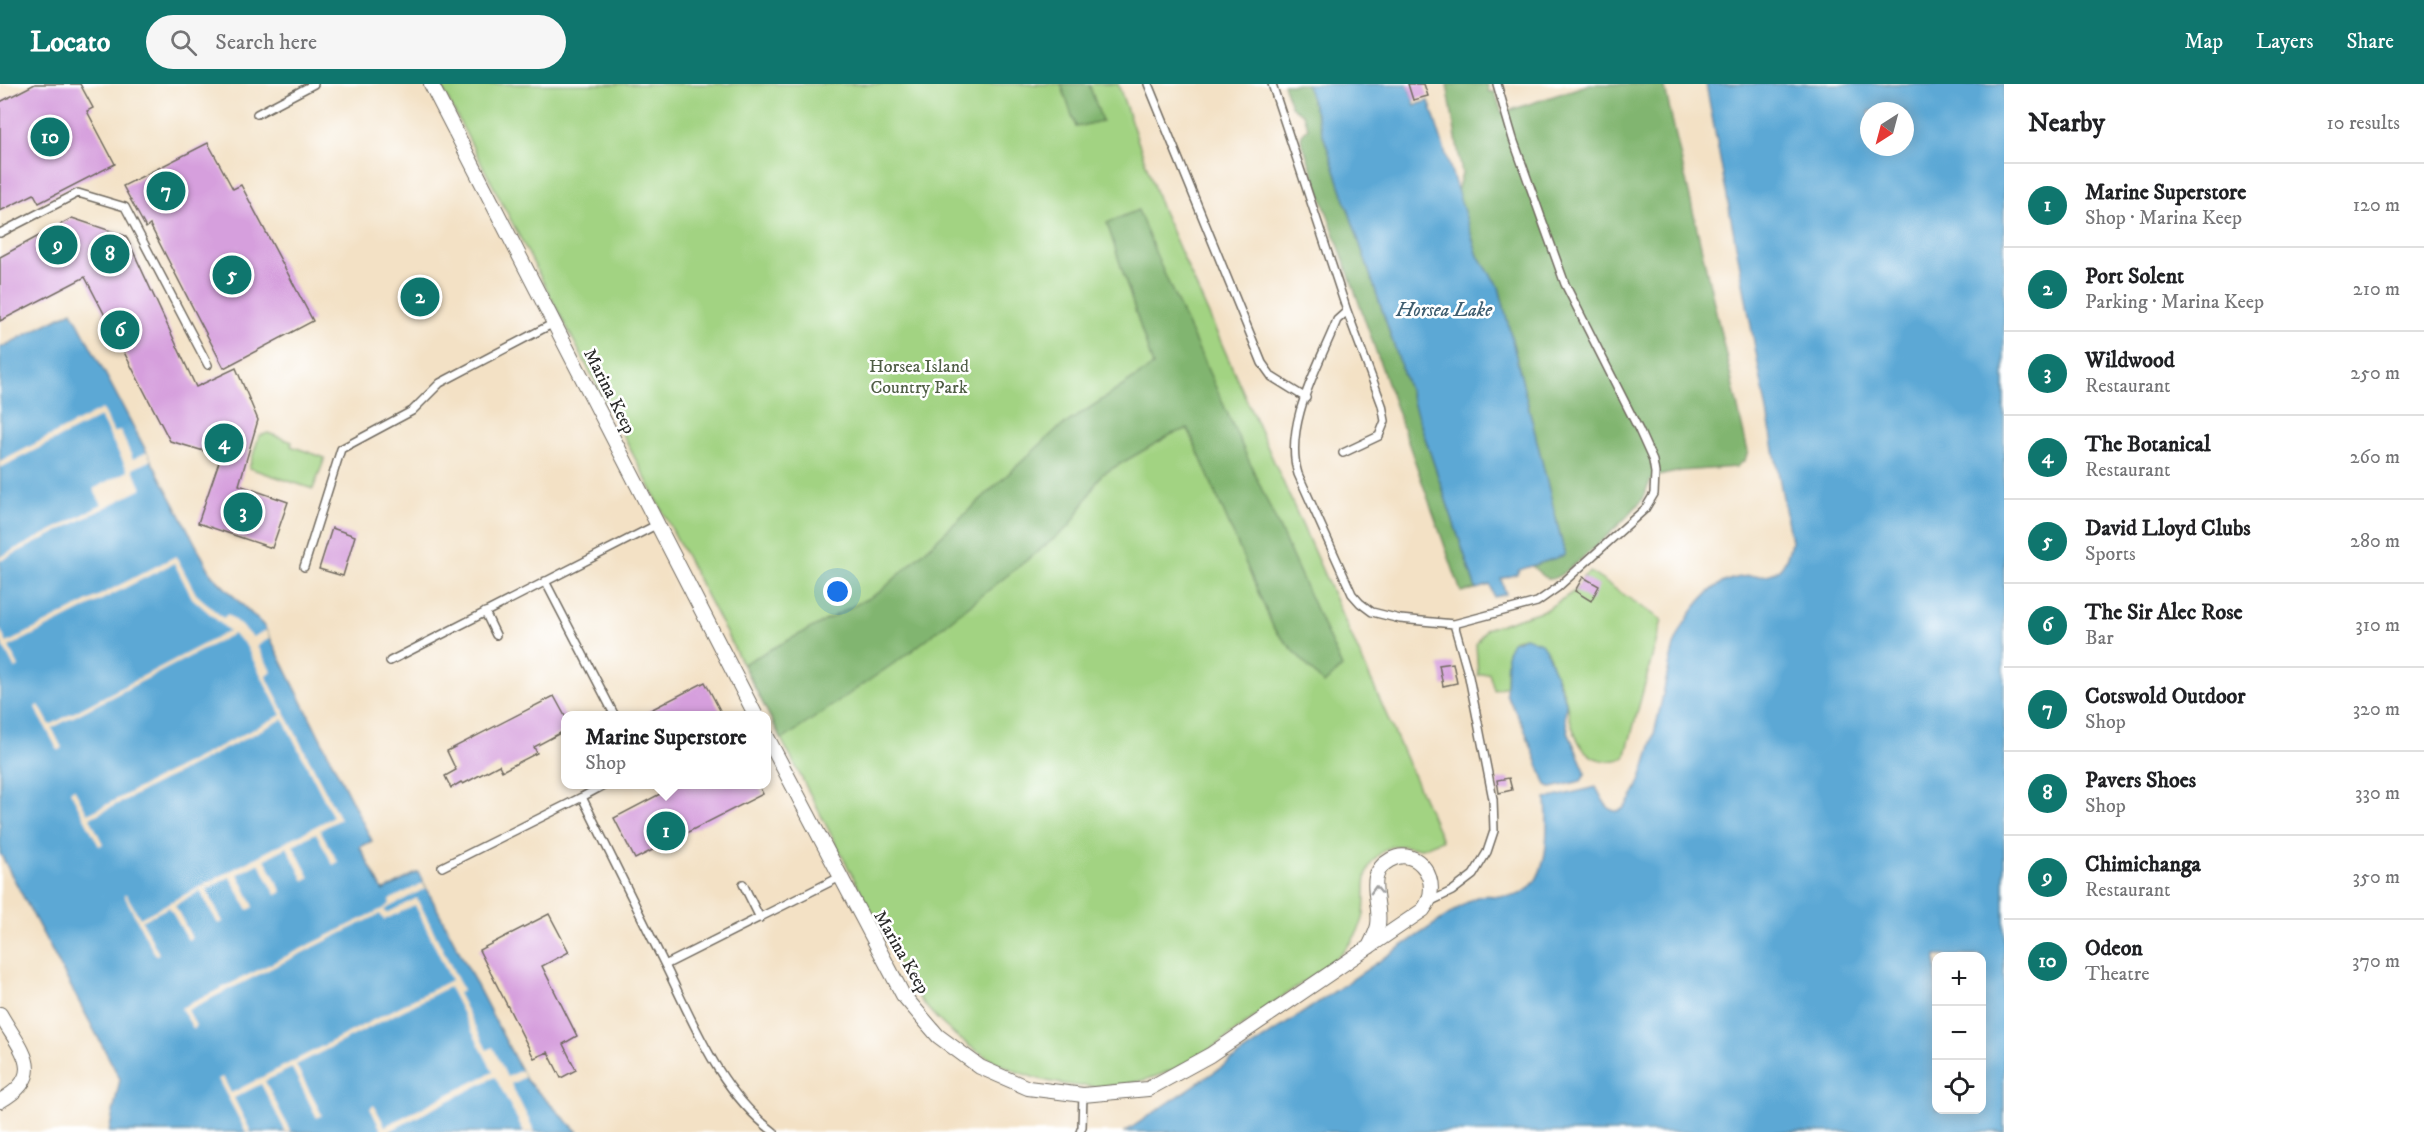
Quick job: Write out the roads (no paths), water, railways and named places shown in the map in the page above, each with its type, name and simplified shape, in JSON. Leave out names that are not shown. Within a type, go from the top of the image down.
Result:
[{"type":"street","name":"Marina Keep","points":[[430,84],[753,711]]},
{"type":"street","name":"Marina Keep","points":[[771,745],[903,995],[938,1036],[980,1067],[1028,1088],[1083,1095],[1148,1089],[1209,1055],[1423,910],[1429,902]]},
{"type":"street","points":[[1369,946],[1378,926],[1375,880],[1377,873],[1389,860],[1402,855],[1415,859],[1431,879],[1432,895],[1429,902]]},
{"type":"street","points":[[0,1101],[21,1086],[28,1075],[23,1054],[1,1017]]},
{"type":"lane","points":[[257,114],[314,84]]},
{"type":"lane","points":[[1148,84],[1262,363],[1272,376],[1306,398]]},
{"type":"lane","points":[[1272,84],[1347,312],[1382,405],[1385,421],[1379,436],[1343,453]]},
{"type":"lane","points":[[1347,312],[1337,320],[1295,428],[1294,461],[1352,594],[1372,612],[1400,619],[1454,624],[1537,602],[1557,588],[1645,509],[1654,494],[1653,461],[1565,284],[1513,139],[1497,84]]},
{"type":"lane","points":[[0,233],[78,193],[125,207],[208,365]]},
{"type":"lane","points":[[304,567],[341,449],[412,411],[440,383],[554,323]]},
{"type":"lane","points":[[390,661],[658,524]]},
{"type":"lane","points":[[545,581],[612,711]]},
{"type":"lane","points":[[485,612],[496,635]]},
{"type":"lane","points":[[1429,902],[1452,891],[1473,874],[1487,852],[1494,831],[1493,800],[1468,677],[1454,624]]},
{"type":"lane","points":[[442,867],[597,789]]},
{"type":"lane","points":[[582,797],[678,995],[724,1077],[751,1113],[774,1132]]},
{"type":"lane","points":[[665,965],[840,878]]},
{"type":"lane","points":[[742,884],[760,918]]},
{"type":"lane","points":[[1080,1132],[1083,1095]]},
{"type":"water","name":"Horsea Lake","points":[[1306,84],[1408,84],[1415,105],[1429,101],[1478,256],[1499,287],[1565,555],[1519,570],[1517,574],[1501,579],[1506,594],[1494,597],[1490,585],[1476,589]]},
{"type":"water","points":[[1706,84],[2004,84],[2004,1132],[1125,1132],[1472,899],[1482,896],[1513,896],[1525,891],[1541,870],[1546,841],[1546,799],[1596,787],[1609,808],[1612,810],[1624,808],[1634,793],[1644,770],[1675,643],[1688,618],[1700,601],[1722,583],[1734,578],[1774,573],[1787,557],[1791,541]]},
{"type":"water","points":[[72,311],[212,575],[264,626],[372,841],[360,847],[383,891],[418,872],[526,1080],[578,1132],[109,1132],[120,1079],[0,853],[0,348]]},
{"type":"water","points":[[1525,637],[1541,643],[1546,650],[1566,702],[1565,717],[1569,734],[1585,771],[1581,781],[1552,788],[1546,785],[1524,728],[1506,694],[1507,652],[1512,642]]},
{"type":"place","name":"Odeon","points":[[50,137]]},
{"type":"place","name":"Cotswold Outdoor","points":[[166,191]]},
{"type":"place","name":"Chimichanga","points":[[58,245]]},
{"type":"place","name":"Pavers Shoes","points":[[110,254]]},
{"type":"place","name":"David Lloyd Clubs","points":[[232,275]]},
{"type":"place","name":"Port Solent","points":[[420,297]]},
{"type":"place","name":"The Sir Alec Rose","points":[[120,330]]},
{"type":"place","name":"The Botanical","points":[[224,443]]},
{"type":"place","name":"Wildwood","points":[[243,512]]},
{"type":"place","name":"Marine Superstore","points":[[666,831]]},
{"type":"park label","name":"Horsea Island Country Park","points":[[919,376]]}]
